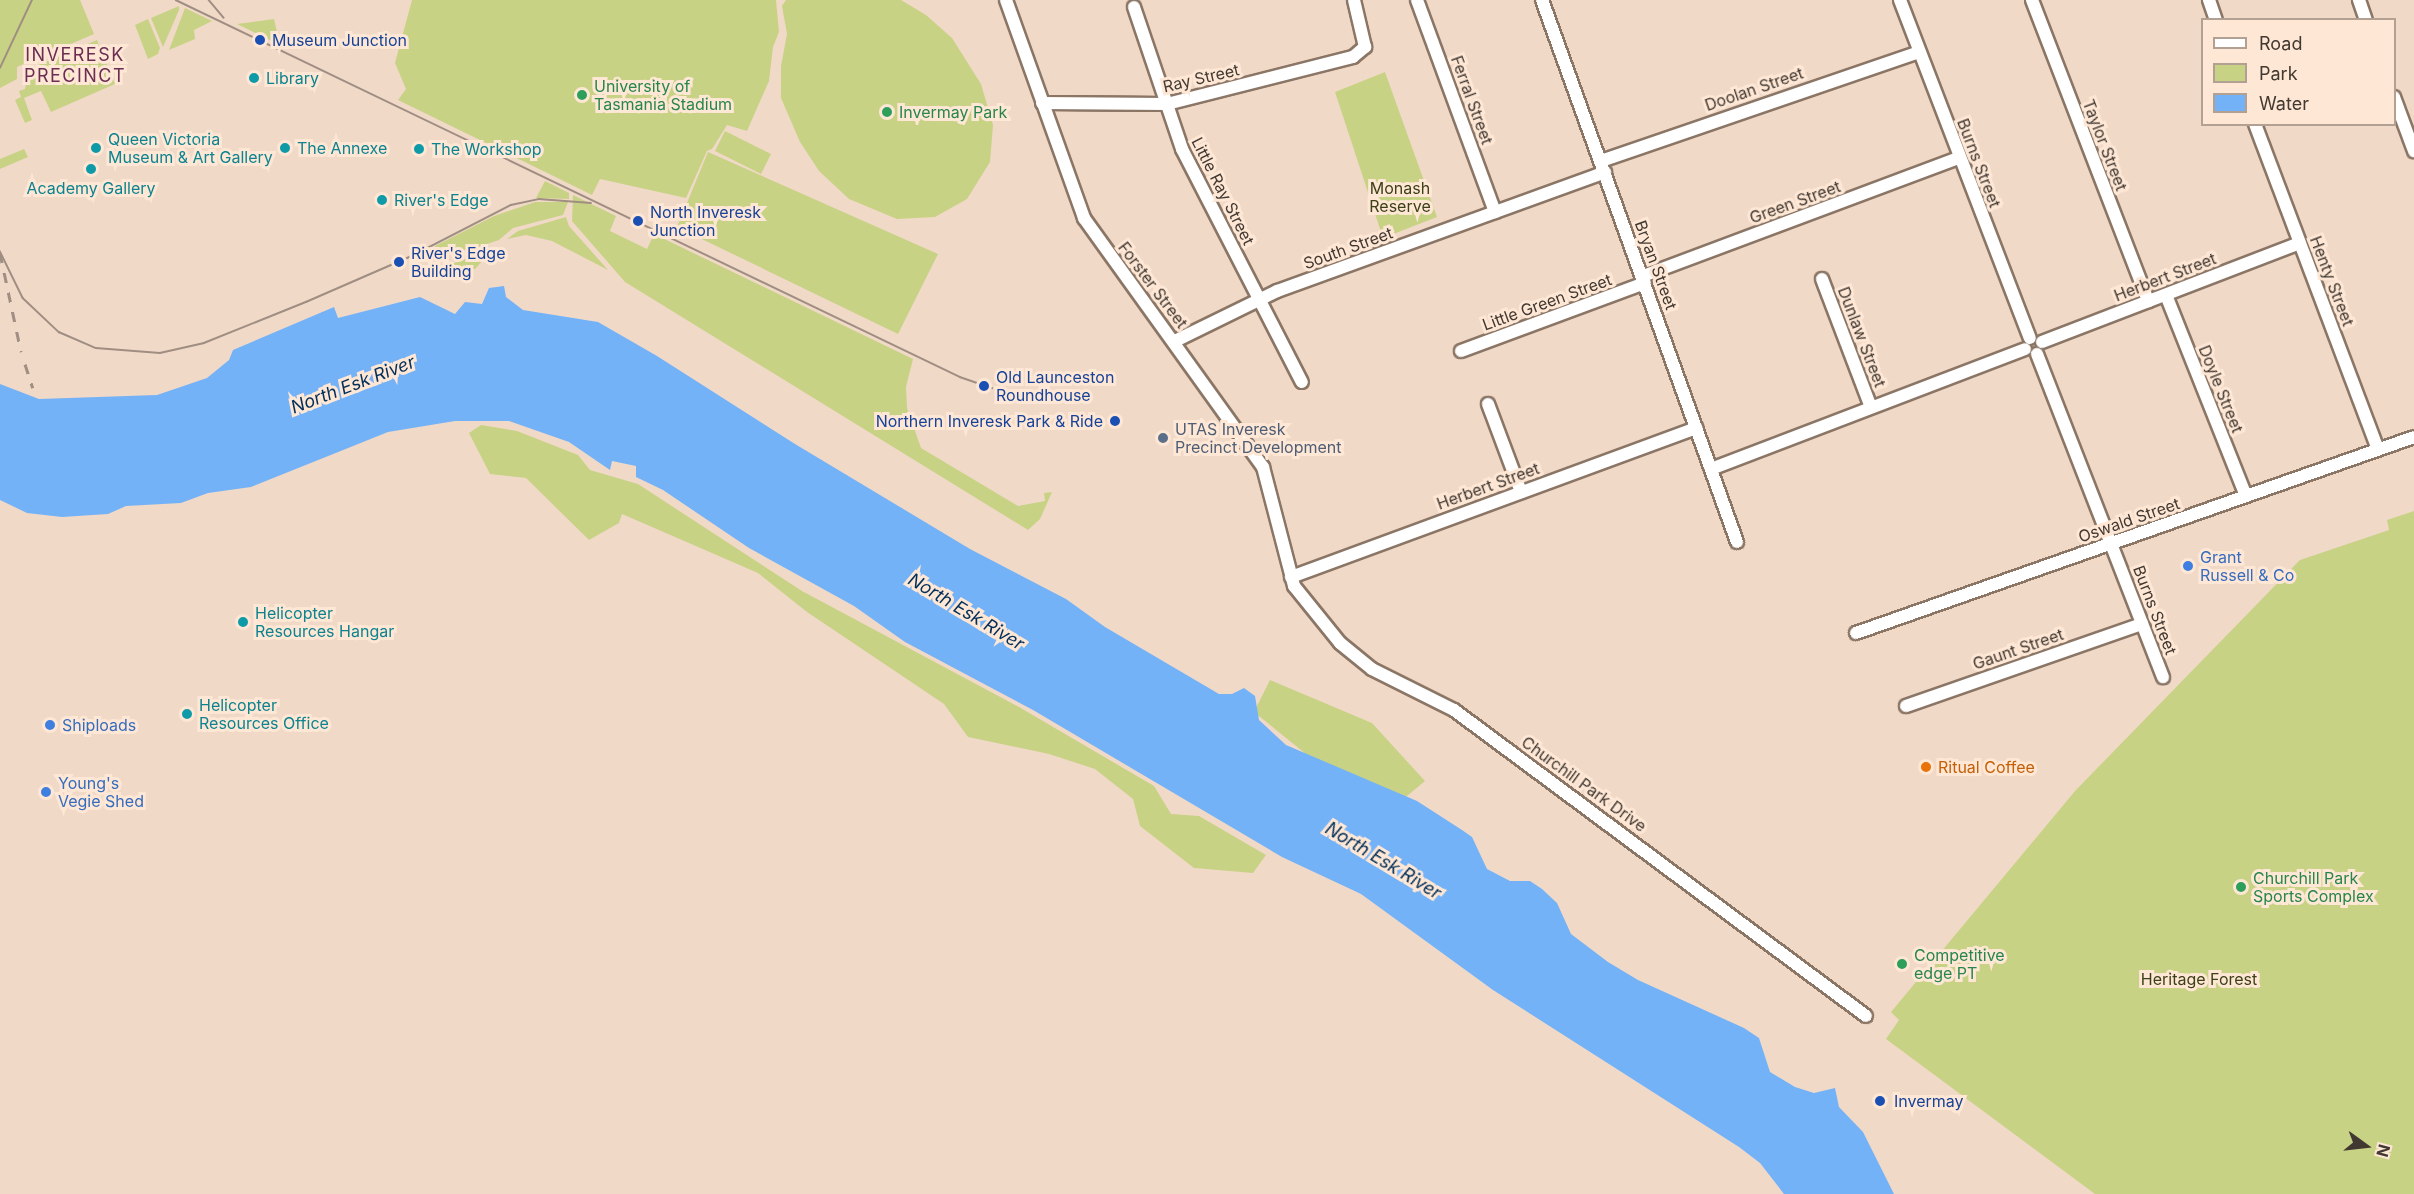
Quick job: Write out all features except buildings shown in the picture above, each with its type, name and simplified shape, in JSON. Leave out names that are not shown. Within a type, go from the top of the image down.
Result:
[{"type":"street","name":"Forster Street","points":[[1006,0],[1084,218],[1175,341],[1263,467],[1292,577]]},
{"type":"street","name":"Ray Street","points":[[1042,103],[1167,104],[1363,51],[1354,0]]},
{"type":"street","name":"Ferral Street","points":[[1417,0],[1496,212]]},
{"type":"street","name":"Bryan Street","points":[[1542,0],[1737,542]]},
{"type":"street","name":"Burns Street","points":[[1900,0],[1959,158],[2163,677]]},
{"type":"street","name":"Taylor Street","points":[[2032,0],[2148,302]]},
{"type":"street","points":[[2209,0],[2215,18]]},
{"type":"street","points":[[2359,0],[2365,18]]},
{"type":"street","name":"Little Ray Street","points":[[1134,7],[1182,149],[1302,382]]},
{"type":"street","name":"Doolan Street","points":[[1603,166],[1918,52]]},
{"type":"street","points":[[2396,102],[2414,151]]},
{"type":"street","name":"Henty Street","points":[[2257,126],[2378,450]]},
{"type":"street","name":"Green Street","points":[[1644,280],[1959,158]]},
{"type":"street","name":"South Street","points":[[1175,341],[1260,300],[1496,212],[1603,166]]},
{"type":"street","name":"Herbert Street","points":[[1711,469],[2300,243]]},
{"type":"street","name":"Dunlaw Street","points":[[1822,279],[1871,407]]},
{"type":"street","name":"Little Green Street","points":[[1461,351],[1644,280]]},
{"type":"street","name":"Doyle Street","points":[[2166,295],[2246,496]]},
{"type":"street","points":[[1488,404],[1521,492]]},
{"type":"street","name":"Herbert Street","points":[[1292,577],[1696,428]]},
{"type":"street","name":"Oswald Street","points":[[1856,633],[2414,437]]},
{"type":"street","name":"Churchill Park Drive","points":[[1292,577],[1303,599],[1360,661],[1446,704],[1866,1016]]},
{"type":"street","name":"Gaunt Street","points":[[1906,706],[2142,624]]},
{"type":"green space","points":[[0,0],[80,0],[94,34],[17,67],[17,79],[0,88]]},
{"type":"green space","name":"University of Tasmania Stadium","points":[[412,0],[776,0],[779,32],[773,47],[769,81],[747,131],[727,125],[712,149],[707,151],[686,198],[600,179],[592,195],[398,100],[406,89],[395,63]]},
{"type":"green space","name":"Invermay Park","points":[[786,0],[901,0],[926,15],[952,38],[981,84],[993,125],[990,162],[967,199],[935,217],[897,219],[849,199],[819,171],[800,142],[781,98],[781,66],[787,34],[782,6]]},
{"type":"green space","points":[[179,6],[179,10],[163,47],[151,18]]},
{"type":"green space","points":[[185,8],[212,21],[194,30],[195,39],[169,50]]},
{"type":"green space","points":[[148,19],[160,48],[158,54],[148,59],[135,25]]},
{"type":"green space","points":[[274,19],[280,45],[237,24]]},
{"type":"green space","points":[[97,40],[115,84],[51,112],[41,91],[24,98],[32,120],[25,123],[15,100],[21,97],[19,91],[25,89],[29,69]]},
{"type":"green space","name":"Monash Reserve","points":[[1385,72],[1437,217],[1383,238],[1335,92]]},
{"type":"green space","points":[[725,131],[771,154],[761,174],[715,151]]},
{"type":"green space","points":[[24,149],[28,157],[0,169],[0,159]]},
{"type":"green space","points":[[708,152],[938,254],[898,334],[677,227]]},
{"type":"green space","points":[[545,181],[569,193],[569,199],[536,198]]},
{"type":"green space","points":[[573,195],[616,216],[610,231],[647,249],[654,234],[913,359],[906,387],[907,408],[921,448],[1018,506],[1045,501],[1044,493],[1052,492],[1040,519],[1028,530],[625,282],[572,221]]},
{"type":"green space","points":[[535,202],[568,202],[563,215],[513,228],[499,240],[472,249],[471,246],[458,254],[456,251],[441,260],[435,246],[494,216]]},
{"type":"green space","points":[[566,217],[569,226],[608,270],[552,241],[526,235],[507,239],[518,231]]},
{"type":"green space","points":[[494,248],[475,269],[444,267],[470,257],[472,261],[472,256]]},
{"type":"green space","points":[[481,425],[517,431],[578,455],[590,470],[638,484],[802,591],[1019,707],[1154,786],[1171,814],[1199,816],[1266,855],[1253,873],[1194,868],[1140,826],[1133,799],[1095,769],[1049,754],[968,737],[944,704],[807,612],[758,573],[622,514],[619,523],[589,540],[526,478],[490,474],[469,433]]},
{"type":"green space","name":"Churchill Park Sports Complex","points":[[2414,511],[2414,1194],[2095,1194],[1886,1039],[1899,1020],[1891,1012],[2075,791],[2300,560],[2389,530],[2387,520]]},
{"type":"green space","points":[[1270,680],[1372,723],[1425,781],[1401,801],[1312,759],[1254,712]]},
{"type":"water","name":"North Esk River","points":[[504,286],[506,297],[523,310],[598,322],[970,549],[1066,599],[1105,627],[1219,694],[1232,694],[1244,688],[1255,696],[1259,720],[1286,745],[1417,801],[1462,830],[1472,837],[1487,869],[1510,881],[1530,881],[1542,889],[1557,903],[1571,934],[1608,962],[1638,980],[1744,1028],[1759,1038],[1770,1072],[1795,1087],[1814,1093],[1835,1088],[1839,1107],[1863,1132],[1894,1194],[1784,1194],[1760,1163],[1739,1147],[1493,990],[1361,894],[1282,857],[1033,710],[905,642],[854,606],[749,548],[663,490],[636,477],[636,466],[612,461],[610,470],[569,442],[509,421],[455,421],[388,432],[251,487],[208,493],[181,503],[126,506],[108,514],[62,517],[27,513],[0,500],[0,384],[39,399],[157,395],[207,378],[229,360],[233,350],[334,307],[338,318],[420,297],[455,314],[465,302],[482,304],[489,288]]},
{"type":"tram line","points":[[0,68],[32,0]]},
{"type":"tram line","points":[[176,0],[960,377],[992,388]]},
{"type":"tram line","points":[[209,0],[224,18]]},
{"type":"tram line","points":[[0,251],[23,298],[59,332],[96,348],[160,353],[204,343],[306,302],[412,256],[511,205],[539,199],[591,203]]},
{"type":"railway","points":[[0,253],[21,352]]},
{"type":"railway","points":[[25,364],[33,388]]},
{"type":"place","name":"Museum Junction","points":[[260,40]]},
{"type":"place","name":"Library","points":[[254,78]]},
{"type":"place","name":"University of Tasmania Stadium","points":[[582,95]]},
{"type":"place","name":"Invermay Park","points":[[887,112]]},
{"type":"place","name":"Queen Victoria Museum & Art Gallery","points":[[96,148]]},
{"type":"place","name":"The Annexe","points":[[285,148]]},
{"type":"place","name":"The Workshop","points":[[419,149]]},
{"type":"place","name":"Academy Gallery","points":[[91,169]]},
{"type":"place","name":"River's Edge","points":[[382,200]]},
{"type":"place","name":"North Inveresk Junction","points":[[638,221]]},
{"type":"place","name":"River's Edge Building","points":[[399,262]]},
{"type":"place","name":"Old Launceston Roundhouse","points":[[984,386]]},
{"type":"place","name":"Northern Inveresk Park & Ride","points":[[1115,421]]},
{"type":"place","name":"UTAS Inveresk Precinct Development","points":[[1163,438]]},
{"type":"place","name":"Grant Russell & Co","points":[[2188,566]]},
{"type":"place","name":"Helicopter Resources Hangar","points":[[243,622]]},
{"type":"place","name":"Helicopter Resources Office","points":[[187,714]]},
{"type":"place","name":"Shiploads","points":[[50,725]]},
{"type":"place","name":"Ritual Coffee","points":[[1926,767]]},
{"type":"place","name":"Young's Vegie Shed","points":[[46,792]]},
{"type":"place","name":"Churchill Park Sports Complex","points":[[2241,887]]},
{"type":"place","name":"Competitive edge PT","points":[[1902,964]]},
{"type":"place","name":"Invermay","points":[[1880,1101]]},
{"type":"district","name":"INVERESK PRECINCT","points":[[75,66]]},
{"type":"park label","name":"Heritage Forest","points":[[2199,979]]}]
